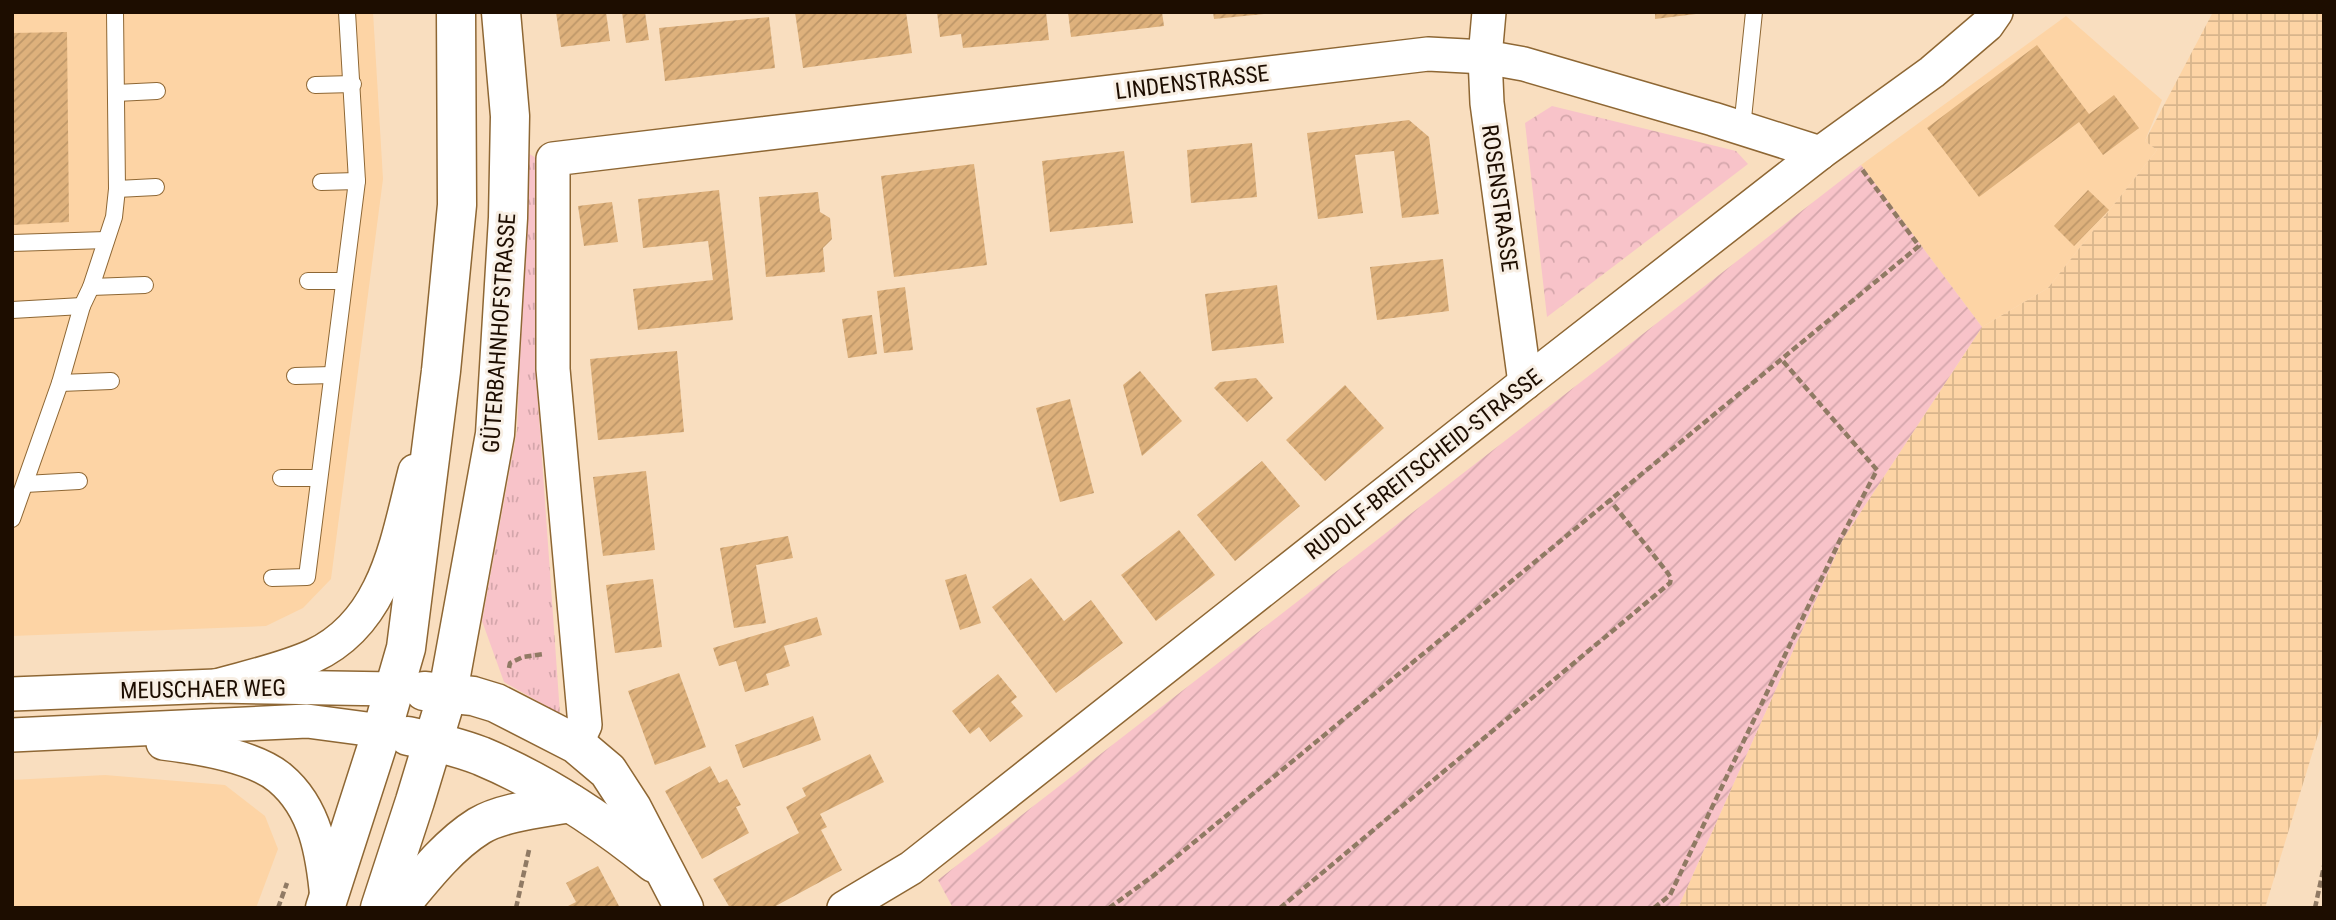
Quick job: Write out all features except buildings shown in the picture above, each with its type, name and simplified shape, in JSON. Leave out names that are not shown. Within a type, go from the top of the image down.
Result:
[{"type":"main road","points":[[326,905],[406,648],[441,371],[457,205],[456,12]]},
{"type":"main road","name":"GÜTERBAHNHOFSTRASSE","points":[[380,908],[448,692],[495,434],[508,218],[510,116],[501,12]]},
{"type":"main road","points":[[394,689],[473,696],[496,704],[576,744],[608,771],[632,808],[684,908]]},
{"type":"main road","points":[[382,731],[432,741],[480,756],[570,803],[611,828],[663,870]]},
{"type":"main road","points":[[398,908],[452,847],[481,825],[520,812],[570,803]]},
{"type":"street","name":"ROSENSTRASSE","points":[[1489,12],[1485,57],[1487,103],[1525,383]]},
{"type":"street","name":"RUDOLF-BREITSCHEID-STRASSE","points":[[844,908],[911,868],[1525,383],[1830,146],[1932,72],[1987,25],[1996,12]]},
{"type":"street","name":"LINDENSTRASSE","points":[[553,159],[1428,54],[1485,57],[1524,64],[1742,128],[1830,146]]},
{"type":"street","name":"GÜTERBAHNHOFSTRASSE","points":[[553,159],[553,369],[586,725],[576,744]]},
{"type":"street","points":[[216,686],[314,655],[335,643],[366,614],[389,570],[441,371]]},
{"type":"street","name":"MEUSCHAER WEG","points":[[12,694],[216,686],[394,689]]},
{"type":"street","name":"MEUSCHAER WEG","points":[[12,735],[307,721],[382,731]]},
{"type":"street","points":[[84,732],[206,749],[251,763],[279,776],[312,821],[324,860],[326,905]]},
{"type":"lane","points":[[12,519],[114,217],[117,189],[115,12]]},
{"type":"lane","points":[[272,578],[307,577],[357,181],[347,12]]},
{"type":"lane","points":[[1742,128],[1754,12]]},
{"type":"lane","points":[[315,85],[353,84]]},
{"type":"lane","points":[[116,93],[157,91]]},
{"type":"lane","points":[[321,182],[357,181]]},
{"type":"lane","points":[[117,189],[156,187]]},
{"type":"lane","points":[[12,243],[106,240]]},
{"type":"lane","points":[[308,281],[344,281]]},
{"type":"lane","points":[[91,287],[145,285]]},
{"type":"lane","points":[[12,310],[82,306]]},
{"type":"lane","points":[[295,376],[332,375]]},
{"type":"lane","points":[[60,383],[111,381]]},
{"type":"lane","points":[[281,478],[319,478]]},
{"type":"lane","points":[[24,484],[79,481]]},
{"type":"path","points":[[1109,908],[1153,876],[1919,246],[1830,146]]},
{"type":"path","points":[[1654,908],[1670,895],[1840,538],[1877,470],[1782,360]]},
{"type":"path","points":[[1280,908],[1670,583],[1671,578],[1667,572],[1609,499]]},
{"type":"path","points":[[516,908],[530,847]]},
{"type":"path","points":[[2315,908],[2324,866]]},
{"type":"shaded area","points":[[12,12],[373,12],[383,179],[331,579],[303,608],[266,626],[12,636]]},
{"type":"shaded area","points":[[2213,12],[2324,12],[2324,715],[2265,908],[1678,908],[1843,539],[1982,327],[2048,288],[2157,150],[2145,141]]},
{"type":"shaded area","points":[[2066,16],[2162,100],[2145,141],[2157,150],[2048,288],[1982,327],[1861,165]]},
{"type":"shaded area","points":[[105,775],[225,785],[265,816],[278,849],[256,908],[12,908],[12,780]]},
{"type":"green space","points":[[1552,106],[1736,151],[1748,164],[1547,317],[1525,123]]},
{"type":"green space","points":[[520,148],[536,158],[536,374],[560,714],[504,682],[482,621],[517,430],[526,214]]},
{"type":"green space","points":[[1861,165],[1982,327],[1843,539],[1678,908],[953,908],[938,880]]}]
